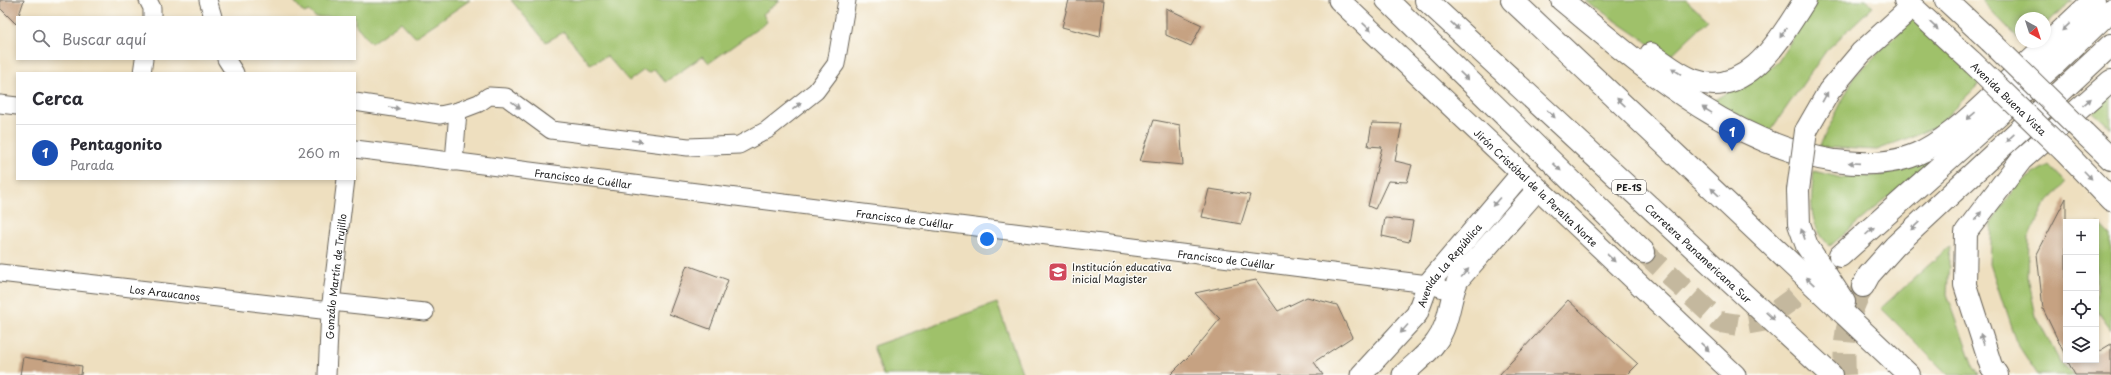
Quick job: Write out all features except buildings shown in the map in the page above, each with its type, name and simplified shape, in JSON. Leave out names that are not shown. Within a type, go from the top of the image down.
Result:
[{"type":"main road","points":[[1387,0],[1644,252]]},
{"type":"main road","name":"Carretera Panamericana Sur","points":[[1426,0],[1831,375]]},
{"type":"main road","points":[[1512,0],[1910,375]]},
{"type":"main road","points":[[1562,0],[1637,62],[1674,89],[1732,124],[1786,148],[1823,159],[1878,164],[1909,157],[1928,148],[1948,134],[1976,112],[2094,0]]},
{"type":"main road","points":[[1577,0],[1683,76],[1694,80],[1714,83],[1725,81],[1745,73],[1761,61],[1778,41],[1805,0]]},
{"type":"main road","points":[[1946,0],[2111,159]]},
{"type":"main road","points":[[1910,375],[1852,314],[1807,246],[1799,224],[1798,190],[1806,131],[1829,91],[1861,53],[1912,2]]},
{"type":"main road","name":"Avenida Buena Vista","points":[[1912,2],[2064,151],[2111,200]]},
{"type":"main road","points":[[1840,256],[2050,68],[2111,10]]},
{"type":"main road","points":[[1863,286],[1869,275],[1895,246],[2111,45]]},
{"type":"main road","points":[[1997,375],[1991,366],[1965,285],[1966,232],[2021,160],[2111,81]]},
{"type":"street","points":[[148,0],[152,8],[152,16]]},
{"type":"street","points":[[208,0],[213,16]]},
{"type":"street","points":[[356,102],[440,115],[458,111],[479,103],[489,96],[506,97],[551,130],[688,148],[739,145],[767,130],[816,91],[836,64],[847,0]]},
{"type":"street","name":"Jirón Cristóbal de la Peralta Norte","points":[[1339,0],[1735,375]]},
{"type":"street","points":[[142,72],[144,60]]},
{"type":"street","points":[[227,60],[234,72]]},
{"type":"street","points":[[0,104],[16,106]]},
{"type":"street","points":[[454,162],[458,111]]},
{"type":"street","name":"Francisco de Cuéllar","points":[[356,149],[1428,284],[1452,292]]},
{"type":"street","name":"Avenida La República","points":[[1361,375],[1417,314],[1428,284],[1522,173]]},
{"type":"street","name":"Gonzálo Martín de Trujillo","points":[[327,375],[330,307],[346,180]]},
{"type":"street","name":"Avenida La República","points":[[1403,375],[1436,342],[1448,314],[1452,292],[1458,280],[1538,189]]},
{"type":"street","name":"Los Araucanos","points":[[0,273],[330,307],[425,312]]},
{"type":"green space","points":[[293,0],[470,0],[415,37],[401,22],[371,43],[356,25],[356,16],[314,16],[309,11],[304,13]]},
{"type":"green space","points":[[511,0],[780,0],[763,14],[767,22],[709,63],[703,56],[665,82],[654,69],[648,73],[644,70],[629,81],[607,56],[590,64],[564,32],[546,42]]},
{"type":"green space","points":[[1585,0],[1686,0],[1708,20],[1669,57]]},
{"type":"green space","points":[[1816,0],[1866,0],[1873,6],[1826,51],[1770,131],[1711,102],[1778,62]]},
{"type":"green space","points":[[1981,0],[2072,0],[2051,19],[2051,12],[2015,12],[2015,35]]},
{"type":"green space","points":[[1914,17],[1983,80],[1936,127],[1877,150],[1819,147],[1854,77]]},
{"type":"green space","points":[[2111,95],[2111,128],[2093,112]]},
{"type":"green space","points":[[1928,158],[1933,159],[1830,246],[1823,238],[1817,229],[1812,211],[1814,171],[1842,178],[1882,175]]},
{"type":"green space","points":[[2049,165],[2066,183],[2044,206],[2029,236],[2028,278],[2036,316],[2060,362],[2075,375],[2038,375],[2016,342],[1990,264],[1992,222],[2017,184]]},
{"type":"green space","points":[[2099,224],[2111,236],[2111,330],[2099,313]]},
{"type":"green space","points":[[1950,246],[1947,294],[1973,366],[1979,375],[1948,375],[1881,308]]},
{"type":"green space","points":[[997,303],[1023,375],[883,375],[873,346]]},
{"type":"tunnel","points":[[1644,252],[1720,322],[1738,325],[1762,321],[1794,298],[1825,270]]},
{"type":"tunnel","points":[[1845,375],[1845,339],[1849,319],[1863,286]]},
{"type":"place","name":"Pentagonito","points":[[1732,151]]},
{"type":"place","name":"Institución educativa inicial Magister","points":[[1058,272]]}]
